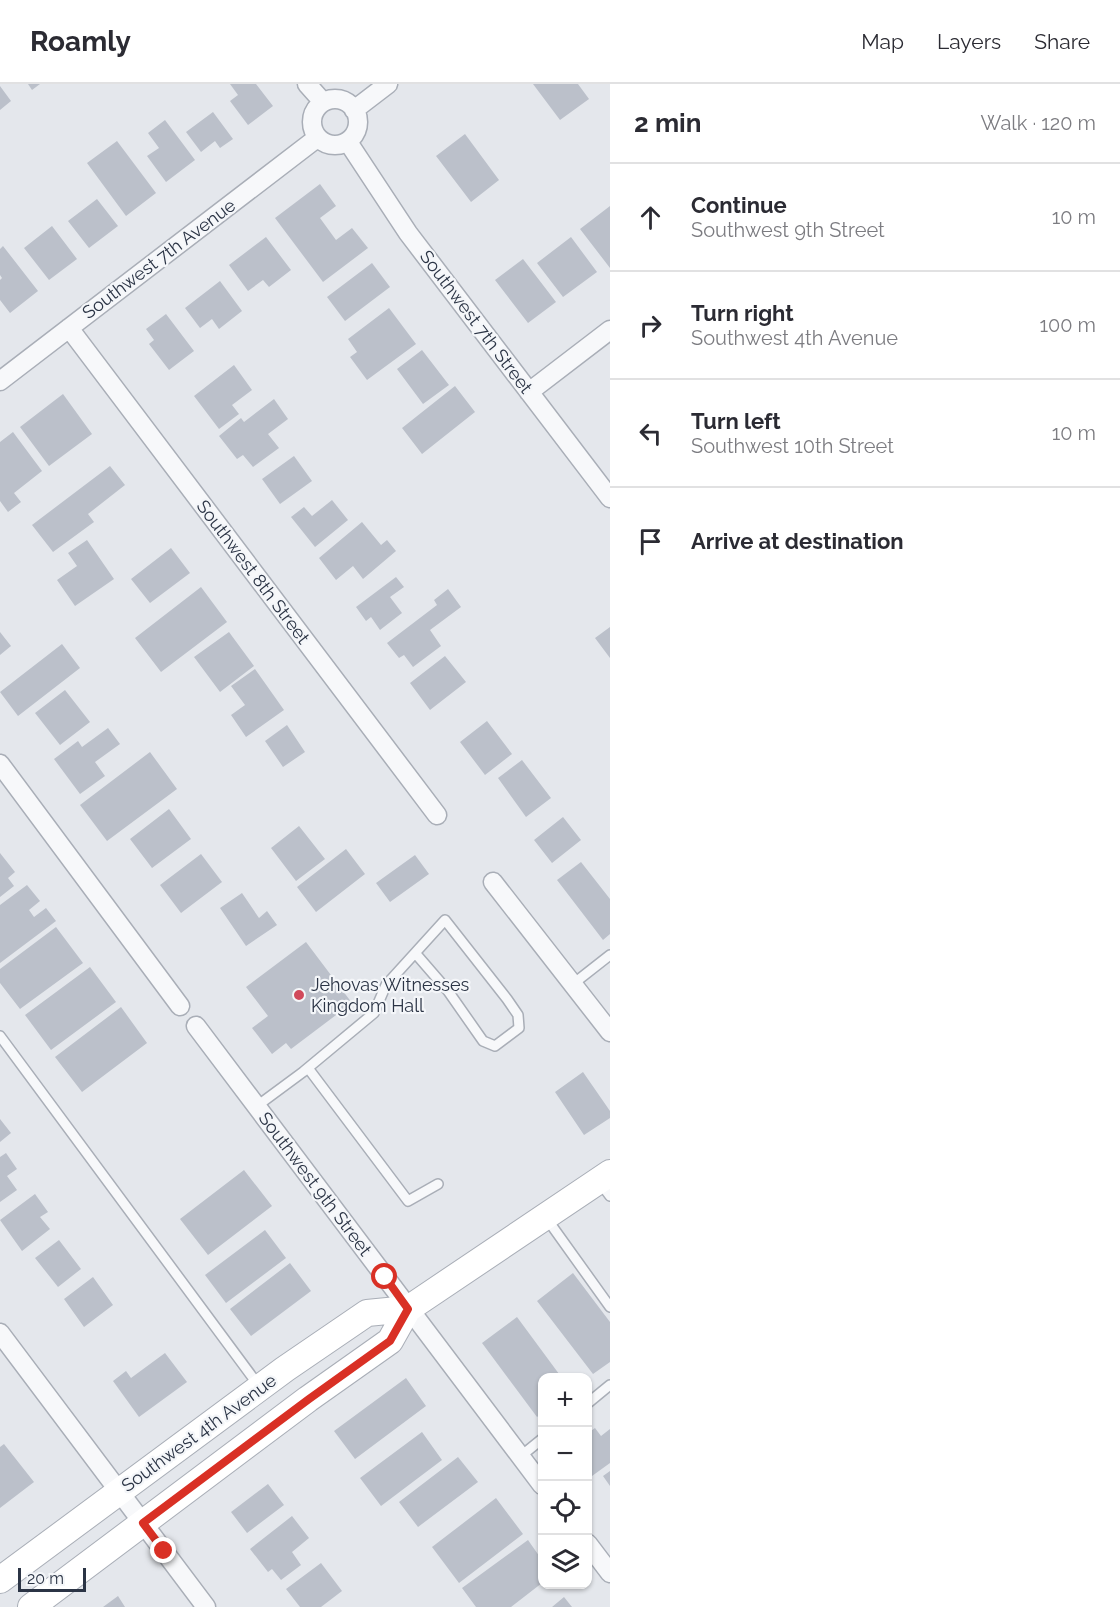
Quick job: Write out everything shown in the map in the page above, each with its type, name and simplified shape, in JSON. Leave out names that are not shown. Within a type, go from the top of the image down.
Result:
[{"type":"main road","name":"Southwest 4th Avenue","points":[[31,1607],[390,1341],[408,1309],[545,1217],[606,1183]]},
{"type":"main road","name":"Southwest 4th Avenue","points":[[0,1580],[260,1387],[367,1313],[408,1309]]},
{"type":"street","points":[[307,84],[323,102]]},
{"type":"street","points":[[354,110],[388,84]]},
{"type":"street","points":[[338,99],[345,101],[354,110],[358,121],[357,129],[348,142],[333,146],[317,138],[312,127],[312,120],[323,102],[338,99]]},
{"type":"street","name":"Southwest 7th Avenue","points":[[0,381],[317,138]]},
{"type":"street","name":"Southwest 7th Street","points":[[348,142],[408,233],[610,498]]},
{"type":"street","name":"Southwest 8th Street","points":[[69,328],[437,815]]},
{"type":"street","points":[[529,392],[610,330]]},
{"type":"street","points":[[0,764],[180,1006]]},
{"type":"street","points":[[493,882],[610,1032]]},
{"type":"street","name":"Southwest 9th Street","points":[[196,1026],[540,1481]]},
{"type":"street","points":[[0,1333],[206,1607]]},
{"type":"street","points":[[592,1549],[610,1573]]},
{"type":"lane","points":[[257,1106],[308,1068],[374,1013],[386,985],[445,920],[518,1015],[519,1029],[495,1046],[483,1041],[448,991],[416,954]]},
{"type":"lane","points":[[573,984],[610,955]]},
{"type":"lane","points":[[0,1036],[260,1387]]},
{"type":"lane","points":[[308,1068],[408,1201],[438,1184]]},
{"type":"lane","points":[[545,1217],[610,1307]]},
{"type":"lane","points":[[592,1400],[610,1385]]},
{"type":"lane","points":[[521,1456],[538,1443]]},
{"type":"building","points":[[28,84],[40,84],[32,90]]},
{"type":"building","points":[[230,84],[256,84],[273,106],[248,125],[230,101],[238,95]]},
{"type":"building","points":[[533,84],[578,84],[589,99],[560,120]]},
{"type":"building","points":[[0,86],[11,101],[0,110]]},
{"type":"building","points":[[213,112],[233,139],[220,148],[215,141],[201,152],[186,132]]},
{"type":"building","points":[[165,120],[195,160],[166,182],[147,156],[159,148],[148,133]]},
{"type":"building","points":[[465,134],[499,180],[471,202],[436,156]]},
{"type":"building","points":[[117,141],[156,193],[126,216],[87,163]]},
{"type":"building","points":[[320,184],[336,206],[320,218],[336,240],[352,228],[368,248],[323,282],[275,218]]},
{"type":"building","points":[[97,199],[118,226],[89,248],[68,221]]},
{"type":"building","points":[[610,206],[610,268],[580,229]]},
{"type":"building","points":[[52,226],[77,259],[49,280],[24,248]]},
{"type":"building","points":[[266,237],[291,270],[269,287],[263,280],[248,291],[229,265]]},
{"type":"building","points":[[571,237],[597,272],[563,297],[537,263]]},
{"type":"building","points":[[3,246],[38,291],[10,313],[0,300],[0,280],[2,278],[0,249]]},
{"type":"building","points":[[523,259],[556,302],[528,323],[495,280]]},
{"type":"building","points":[[372,263],[390,287],[345,321],[327,297]]},
{"type":"building","points":[[220,281],[242,311],[219,329],[212,319],[200,328],[185,308]]},
{"type":"building","points":[[389,308],[416,344],[367,380],[350,357],[357,352],[348,339]]},
{"type":"building","points":[[166,314],[194,351],[169,370],[149,344],[154,340],[146,329]]},
{"type":"building","points":[[422,350],[449,385],[423,404],[397,369]]},
{"type":"building","points":[[234,365],[252,390],[232,405],[239,414],[219,429],[194,396]]},
{"type":"building","points":[[455,386],[475,412],[422,454],[402,428]]},
{"type":"building","points":[[63,394],[92,434],[49,466],[20,427]]},
{"type":"building","points":[[274,399],[288,419],[268,434],[279,448],[253,467],[243,455],[237,459],[219,436],[241,418],[244,422]]},
{"type":"building","points":[[13,432],[42,471],[14,493],[21,502],[8,512],[0,501],[0,442]]},
{"type":"building","points":[[294,456],[312,481],[280,504],[262,479]]},
{"type":"building","points":[[110,466],[125,485],[88,514],[94,522],[53,552],[32,525]]},
{"type":"building","points":[[332,500],[348,520],[315,547],[291,517],[304,507],[312,516]]},
{"type":"building","points":[[362,522],[381,545],[387,540],[396,551],[363,579],[353,566],[336,580],[319,558]]},
{"type":"building","points":[[87,540],[114,579],[75,606],[57,580],[77,566],[68,553]]},
{"type":"building","points":[[171,548],[190,573],[150,603],[131,579]]},
{"type":"building","points":[[396,577],[404,587],[390,597],[402,613],[380,630],[371,617],[366,621],[356,607]]},
{"type":"building","points":[[201,587],[227,622],[161,672],[135,638]]},
{"type":"building","points":[[448,589],[461,607],[430,630],[441,646],[413,667],[404,655],[399,658],[387,643],[437,605],[434,600]]},
{"type":"building","points":[[610,627],[610,658],[595,638]]},
{"type":"building","points":[[0,632],[11,646],[0,655]]},
{"type":"building","points":[[229,632],[254,666],[220,692],[194,657]]},
{"type":"building","points":[[62,644],[80,668],[18,716],[0,692]]},
{"type":"building","points":[[445,656],[466,682],[430,710],[410,683]]},
{"type":"building","points":[[255,669],[284,710],[246,737],[231,715],[245,705],[231,686]]},
{"type":"building","points":[[65,690],[90,722],[60,745],[35,713]]},
{"type":"building","points":[[487,721],[512,754],[485,775],[460,742]]},
{"type":"building","points":[[287,725],[305,752],[283,767],[265,741]]},
{"type":"building","points":[[108,728],[120,744],[95,762],[105,776],[80,794],[54,759],[78,741],[82,747]]},
{"type":"building","points":[[150,752],[177,789],[107,841],[80,805]]},
{"type":"building","points":[[522,760],[551,798],[526,817],[498,778]]},
{"type":"building","points":[[169,809],[191,839],[152,868],[130,839]]},
{"type":"building","points":[[563,817],[581,840],[552,863],[534,840]]},
{"type":"building","points":[[299,826],[325,859],[296,881],[271,848]]},
{"type":"building","points":[[346,849],[365,874],[316,912],[297,887]]},
{"type":"building","points":[[0,853],[15,872],[8,878],[14,886],[0,897]]},
{"type":"building","points":[[201,854],[222,882],[181,913],[160,885]]},
{"type":"building","points":[[415,855],[429,874],[390,902],[376,883]]},
{"type":"building","points":[[581,862],[610,899],[610,934],[603,940],[557,880]]},
{"type":"building","points":[[27,885],[40,901],[29,910],[34,917],[46,908],[56,921],[0,963],[0,905]]},
{"type":"building","points":[[242,893],[259,918],[267,911],[277,925],[246,946],[220,908]]},
{"type":"building","points":[[56,927],[83,963],[20,1009],[0,983],[0,969]]},
{"type":"building","name":"Jehovas Witnesses Kingdom Hall","points":[[306,942],[352,1003],[291,1049],[286,1043],[272,1054],[252,1028],[268,1016],[246,987]]},
{"type":"building","points":[[90,967],[116,1002],[51,1050],[25,1015]]},
{"type":"building","points":[[121,1007],[147,1043],[82,1092],[55,1057]]},
{"type":"building","points":[[583,1072],[610,1111],[610,1118],[584,1135],[555,1092]]},
{"type":"building","points":[[0,1119],[11,1133],[0,1142]]},
{"type":"building","points":[[6,1153],[17,1169],[7,1176],[17,1190],[0,1202],[0,1157]]},
{"type":"building","points":[[244,1170],[272,1206],[208,1255],[180,1219]]},
{"type":"building","points":[[35,1194],[48,1212],[40,1217],[50,1229],[22,1251],[0,1220]]},
{"type":"building","points":[[265,1230],[286,1258],[226,1303],[205,1275]]},
{"type":"building","points":[[59,1240],[81,1269],[58,1287],[35,1258]]},
{"type":"building","points":[[290,1263],[311,1291],[251,1336],[230,1309]]},
{"type":"building","points":[[573,1273],[610,1322],[610,1362],[593,1374],[537,1301]]},
{"type":"building","points":[[93,1277],[113,1305],[84,1327],[64,1299]]},
{"type":"building","points":[[517,1317],[558,1373],[538,1373],[537,1417],[482,1343]]},
{"type":"building","points":[[165,1353],[187,1382],[139,1417],[113,1381],[126,1371],[131,1378]]},
{"type":"building","points":[[406,1378],[426,1406],[355,1459],[334,1431]]},
{"type":"building","points":[[595,1428],[601,1436],[610,1429],[610,1463],[592,1476],[592,1430]]},
{"type":"building","points":[[422,1432],[442,1460],[381,1506],[360,1478]]},
{"type":"building","points":[[4,1444],[34,1482],[0,1508],[0,1447]]},
{"type":"building","points":[[458,1457],[478,1482],[418,1527],[399,1502]]},
{"type":"building","points":[[610,1471],[610,1486],[603,1476]]},
{"type":"building","points":[[268,1484],[284,1505],[247,1533],[231,1512]]},
{"type":"building","points":[[496,1498],[523,1534],[459,1583],[432,1547]]},
{"type":"building","points":[[292,1516],[309,1538],[292,1552],[301,1565],[281,1580],[272,1569],[268,1572],[250,1549]]},
{"type":"building","points":[[528,1540],[538,1554],[538,1586],[511,1607],[476,1607],[462,1588]]},
{"type":"building","points":[[321,1563],[342,1591],[321,1607],[300,1607],[286,1589]]},
{"type":"building","points":[[118,1596],[125,1607],[103,1607]]},
{"type":"building","points":[[564,1597],[572,1607],[552,1607]]},
{"type":"place","name":"Jehovas Witnesses Kingdom Hall","points":[[299,995]]},
{"type":"route","points":[[164,1551],[143,1523],[390,1341],[408,1309],[385,1277]]}]
